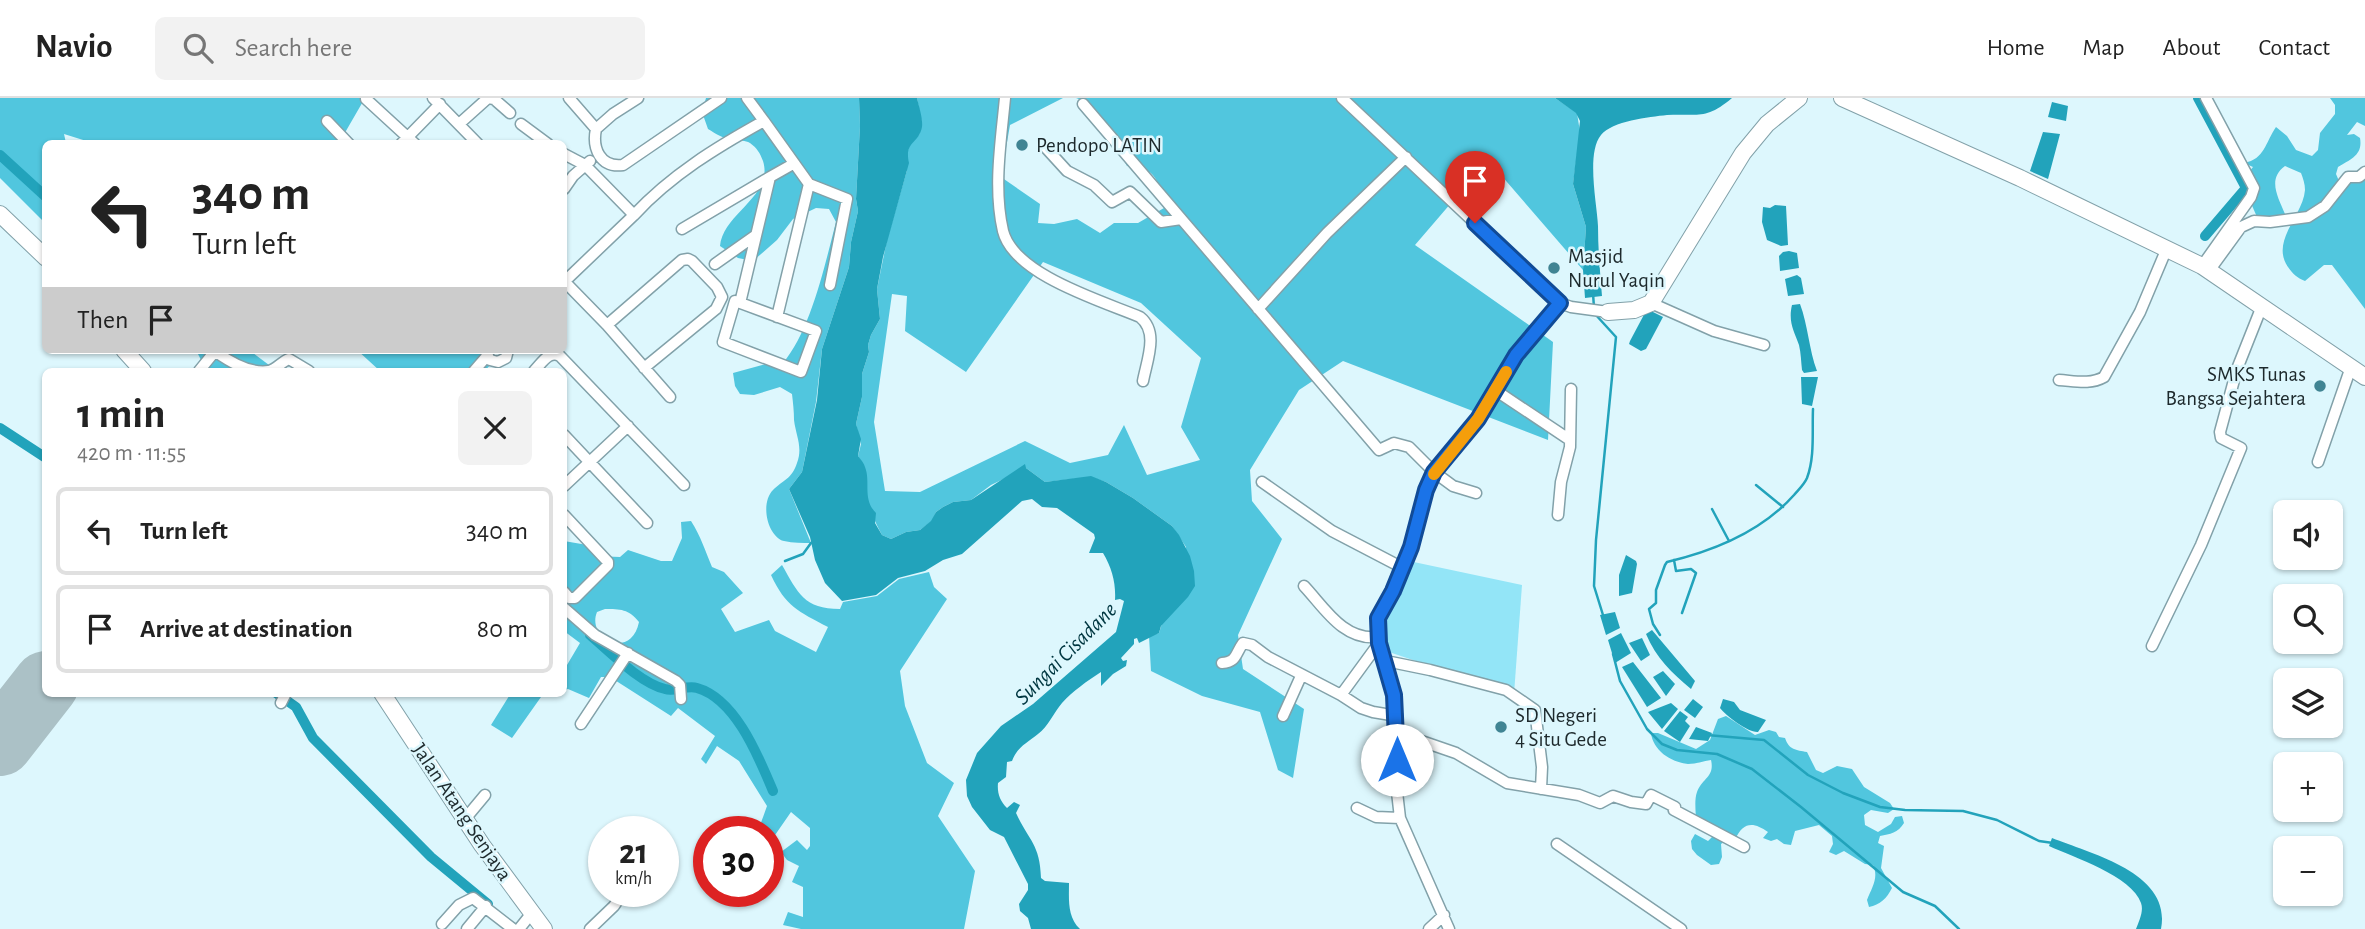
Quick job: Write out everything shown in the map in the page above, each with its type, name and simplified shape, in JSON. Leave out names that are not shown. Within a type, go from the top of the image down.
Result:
[{"type":"street","points":[[459,124],[488,98],[494,99],[510,113]]},
{"type":"street","points":[[569,98],[596,129]]},
{"type":"street","points":[[634,99],[596,129],[594,147],[598,156],[615,166],[623,165],[720,98]]},
{"type":"street","points":[[747,98],[809,184],[847,199],[830,285]]},
{"type":"street","points":[[1005,98],[998,184],[1004,233],[1015,253],[1045,276],[1140,317],[1148,323],[1152,332],[1143,381]]},
{"type":"street","points":[[1342,98],[1560,303],[1583,310],[1608,312],[1633,310],[1651,303],[1749,143],[1800,98]]},
{"type":"street","points":[[1842,98],[2020,178],[2205,268],[2365,377]]},
{"type":"street","points":[[2205,268],[2251,197],[2253,187],[2206,98]]},
{"type":"street","points":[[366,99],[407,140]]},
{"type":"street","points":[[409,140],[436,101],[474,140]]},
{"type":"street","points":[[1083,104],[1379,450],[1394,443],[1409,447],[1434,472],[1453,486],[1476,493]]},
{"type":"street","points":[[327,121],[345,140]]},
{"type":"street","points":[[567,279],[655,192],[720,145],[764,121]]},
{"type":"street","points":[[521,124],[543,140]]},
{"type":"street","points":[[1046,148],[1066,170],[1094,185],[1112,202],[1131,192],[1161,222],[1181,219]]},
{"type":"street","points":[[567,156],[585,165],[634,215]]},
{"type":"street","points":[[567,185],[573,176],[598,156]]},
{"type":"street","points":[[1258,309],[1327,233],[1406,157]]},
{"type":"street","points":[[682,229],[793,164]]},
{"type":"street","points":[[2205,268],[2241,227],[2254,221],[2270,222],[2308,217],[2325,206],[2348,177],[2363,176]]},
{"type":"street","points":[[740,303],[770,177]]},
{"type":"street","points":[[777,317],[809,184]]},
{"type":"street","points":[[0,214],[42,250]]},
{"type":"street","points":[[715,264],[755,235]]},
{"type":"street","points":[[2059,380],[2083,382],[2097,381],[2104,377],[2140,312],[2167,248]]},
{"type":"street","points":[[607,325],[681,260],[692,261],[717,287],[722,297],[716,309],[644,368]]},
{"type":"street","points":[[567,285],[607,325],[670,397]]},
{"type":"street","points":[[735,301],[740,303],[816,331],[801,372],[723,342],[735,301]]},
{"type":"street","points":[[1449,929],[1400,818],[1397,792],[1397,716],[1386,661],[1378,640],[1378,618],[1403,568],[1434,472],[1478,419],[1516,355],[1560,303]]},
{"type":"street","points":[[1651,303],[1714,331],[1765,345]]},
{"type":"street","points":[[2152,646],[2201,545],[2241,448],[2221,438],[2220,432],[2237,369],[2262,306]]},
{"type":"street","points":[[128,354],[140,368]]},
{"type":"street","points":[[202,368],[214,354]]},
{"type":"street","points":[[219,354],[233,363],[250,368]]},
{"type":"street","points":[[487,354],[504,360],[506,354]]},
{"type":"street","points":[[476,368],[487,354]]},
{"type":"street","points":[[487,354],[499,368]]},
{"type":"street","points":[[537,368],[550,355],[560,356],[684,485]]},
{"type":"street","points":[[275,368],[289,359],[304,368]]},
{"type":"street","points":[[2318,462],[2351,367]]},
{"type":"street","points":[[1558,516],[1561,482],[1570,440],[1571,389]]},
{"type":"street","points":[[1495,390],[1570,440]]},
{"type":"street","points":[[567,483],[628,426]]},
{"type":"street","points":[[567,438],[647,523]]},
{"type":"street","points":[[1262,482],[1332,531],[1403,568]]},
{"type":"street","points":[[567,517],[608,562],[575,598],[567,596]]},
{"type":"street","points":[[1304,586],[1334,621],[1363,636],[1378,640]]},
{"type":"street","points":[[567,611],[624,658],[680,685],[681,699]]},
{"type":"street","points":[[1341,695],[1378,640]]},
{"type":"street","points":[[1222,663],[1236,658],[1243,643],[1247,643],[1301,676],[1373,712],[1397,716]]},
{"type":"street","points":[[581,724],[624,658]]},
{"type":"street","points":[[1386,661],[1506,690],[1535,709],[1542,767],[1541,789]]},
{"type":"street","points":[[1283,716],[1301,676]]},
{"type":"street","name":"Jalan Atang Senjaya","points":[[385,697],[465,819],[517,925],[544,929]]},
{"type":"street","points":[[1398,733],[1455,754],[1507,783],[1579,795],[1600,803],[1613,796],[1631,803],[1646,804],[1651,795],[1744,847]]},
{"type":"street","points":[[465,819],[485,794]]},
{"type":"street","points":[[1357,808],[1376,817],[1400,818]]},
{"type":"street","points":[[1558,844],[1681,929]]},
{"type":"street","points":[[442,924],[464,901],[476,898],[517,925]]},
{"type":"street","points":[[467,929],[486,906]]},
{"type":"street","points":[[590,929],[613,907]]},
{"type":"street","points":[[1429,929],[1444,915]]},
{"type":"shaded area","points":[[0,98],[365,98],[341,140],[83,140],[64,134],[65,140],[42,140],[42,220],[0,178]]},
{"type":"shaded area","points":[[706,98],[859,98],[856,199],[858,211],[849,267],[822,349],[816,402],[802,472],[789,489],[811,543],[787,542],[778,538],[773,533],[766,511],[769,496],[793,473],[799,457],[792,394],[780,387],[754,395],[740,394],[735,386],[733,373],[770,363],[783,363],[793,349],[816,296],[836,222],[829,209],[816,208],[793,219],[777,240],[753,261],[738,258],[720,246],[723,234],[761,184],[763,161],[758,151],[746,141],[723,137],[708,129],[702,112]]},
{"type":"shaded area","points":[[859,98],[917,98],[922,124],[918,137],[908,150],[909,163],[883,257],[877,289],[880,319],[868,345],[856,424],[861,439],[858,456],[867,473],[869,502],[876,513],[875,523],[882,535],[891,539],[906,532],[920,530],[943,507],[953,502],[971,500],[1025,464],[1026,468],[1045,482],[1091,476],[1133,498],[1172,526],[1190,556],[1194,571],[1195,586],[1161,626],[1159,633],[1139,643],[1137,638],[1134,639],[1134,644],[1121,658],[1123,661],[1127,660],[1126,666],[1101,686],[1101,672],[1071,694],[1042,731],[1020,749],[1012,761],[1007,762],[1006,777],[998,783],[1002,803],[1007,808],[1014,802],[1020,805],[1016,813],[1036,850],[1041,878],[1045,881],[1069,883],[1071,913],[1080,929],[1031,929],[1028,918],[1020,911],[1019,904],[1028,890],[1028,884],[1004,837],[990,830],[972,807],[967,796],[966,780],[977,753],[1001,726],[1033,704],[1116,632],[1124,601],[1115,600],[1113,576],[1103,553],[1089,553],[1094,534],[1057,508],[1042,507],[1032,499],[1022,501],[962,554],[943,560],[925,571],[898,578],[876,595],[842,601],[825,583],[815,560],[810,537],[789,489],[802,472],[817,400],[822,349],[849,267],[858,211],[856,199]]},
{"type":"shaded area","points":[[917,98],[1063,98],[1010,125],[1001,177],[1040,204],[1038,223],[1054,224],[1077,219],[1100,233],[1114,223],[1138,223],[1164,208],[1158,183],[1151,173],[1127,166],[1101,117],[1085,102],[1076,98],[1555,98],[1577,113],[1580,132],[1573,184],[1586,227],[1583,270],[1488,160],[1415,245],[1553,342],[1548,440],[1343,361],[1299,390],[1250,470],[1252,501],[1282,539],[1238,635],[1243,669],[1304,709],[1293,778],[1278,770],[1260,712],[1202,696],[1151,671],[1149,636],[1159,633],[1186,547],[1172,526],[1106,482],[1091,477],[1045,482],[1026,468],[991,485],[971,500],[953,502],[943,507],[936,512],[932,521],[920,530],[906,532],[891,539],[882,535],[867,500],[864,471],[858,456],[861,444],[856,424],[868,345],[880,319],[877,289],[887,240],[907,170],[907,153],[911,142],[919,135],[922,124]],"holes":[[[1043,262],[1141,303],[1201,358],[1181,427],[1200,460],[1147,475],[1124,425],[1108,455],[1070,463],[1025,441],[920,492],[885,491],[874,422],[892,294],[907,296],[905,331],[966,372]]]},
{"type":"shaded area","points":[[1555,98],[1732,98],[1707,113],[1631,120],[1613,126],[1601,135],[1593,166],[1602,296],[1585,298],[1583,270],[1586,227],[1573,184],[1580,121],[1576,113]]},
{"type":"shaded area","points":[[2330,98],[2365,98],[2365,126],[2357,122],[2347,135],[2354,134],[2360,138],[2360,149],[2355,156],[2338,167],[2336,174],[2339,181],[2365,168],[2365,309],[2332,265],[2324,265],[2305,281],[2295,276],[2283,257],[2285,238],[2303,200],[2305,188],[2301,173],[2285,166],[2276,177],[2276,188],[2285,214],[2282,220],[2257,217],[2243,192],[2246,188],[2244,178],[2253,167],[2244,163],[2256,158],[2264,150],[2276,127],[2287,136],[2296,150],[2312,156],[2318,150],[2320,133],[2335,114],[2335,105]]},
{"type":"shaded area","points":[[2052,102],[2068,106],[2066,121],[2048,117]]},
{"type":"shaded area","points":[[2043,132],[2060,134],[2048,179],[2030,171]]},
{"type":"shaded area","points":[[1775,205],[1786,206],[1788,245],[1781,246],[1767,240],[1762,222],[1763,207],[1770,208]]},
{"type":"shaded area","points":[[1789,251],[1797,253],[1799,268],[1780,271],[1779,256]]},
{"type":"shaded area","points":[[1797,275],[1801,278],[1804,294],[1788,296],[1785,279]]},
{"type":"shaded area","points":[[1800,304],[1817,371],[1804,373],[1802,370],[1800,348],[1791,316],[1792,305]]},
{"type":"shaded area","points":[[1647,309],[1663,317],[1646,349],[1641,351],[1629,344]]},
{"type":"shaded area","points":[[198,354],[254,354],[273,368],[207,368]]},
{"type":"shaded area","points":[[361,354],[494,354],[497,359],[487,368],[377,368]]},
{"type":"shaded area","points":[[1801,377],[1818,377],[1812,406],[1802,404]]},
{"type":"shaded area","points":[[691,521],[712,567],[724,572],[743,593],[721,609],[735,632],[769,620],[775,631],[816,652],[828,627],[801,612],[782,594],[771,575],[782,565],[804,598],[818,606],[840,609],[843,602],[877,596],[899,579],[929,572],[934,587],[947,599],[900,671],[905,706],[927,763],[954,783],[938,816],[975,871],[964,929],[801,929],[783,925],[788,912],[803,917],[803,887],[792,882],[799,866],[787,860],[784,850],[797,840],[807,850],[810,846],[810,828],[791,812],[784,822],[784,816],[763,816],[767,806],[739,761],[717,746],[706,764],[701,759],[715,736],[678,708],[671,716],[610,677],[601,677],[589,698],[567,689],[567,665],[580,643],[567,633],[567,542],[593,546],[596,556],[620,557],[628,550],[661,561],[672,561],[682,538],[681,522]],"holes":[[[605,609],[628,612],[639,622],[628,641],[611,642],[603,637],[595,622],[597,612]]]},
{"type":"shaded area","points":[[1626,555],[1637,564],[1632,593],[1619,596],[1619,575]]},
{"type":"shaded area","points":[[1409,561],[1522,585],[1514,694],[1389,652],[1381,620]]},
{"type":"shaded area","points":[[1615,612],[1620,628],[1606,635],[1600,615]]},
{"type":"shaded area","points":[[1652,630],[1695,681],[1691,689],[1660,658],[1646,634]]},
{"type":"shaded area","points":[[1621,633],[1631,653],[1615,663],[1608,640]]},
{"type":"shaded area","points":[[1642,638],[1650,655],[1641,661],[1629,643]]},
{"type":"shaded area","points":[[1633,662],[1661,698],[1647,707],[1622,667]]},
{"type":"shaded area","points":[[1663,671],[1675,684],[1666,696],[1653,677]]},
{"type":"shaded area","points":[[508,697],[541,697],[512,738],[491,725]]},
{"type":"shaded area","points":[[1693,699],[1703,707],[1695,718],[1684,710]]},
{"type":"shaded area","points":[[1723,699],[1734,702],[1740,710],[1766,720],[1758,732],[1744,727],[1723,711],[1720,708]]},
{"type":"shaded area","points":[[1671,703],[1678,709],[1662,729],[1648,712]]},
{"type":"shaded area","points":[[1680,711],[1688,717],[1685,721],[1690,726],[1680,742],[1664,731]]},
{"type":"shaded area","points":[[1726,716],[1755,735],[1769,730],[1776,732],[1779,737],[1785,738],[1791,747],[1807,752],[1816,770],[1823,773],[1837,766],[1852,769],[1864,787],[1890,803],[1894,809],[1888,813],[1871,810],[1864,815],[1865,825],[1878,832],[1891,824],[1895,817],[1902,816],[1902,826],[1894,832],[1880,836],[1878,843],[1884,846],[1881,868],[1892,888],[1883,901],[1869,907],[1867,900],[1875,878],[1873,865],[1865,864],[1844,851],[1836,855],[1829,852],[1833,844],[1832,836],[1819,825],[1795,831],[1791,845],[1777,839],[1771,841],[1763,838],[1768,832],[1758,826],[1749,825],[1742,829],[1735,840],[1727,840],[1721,844],[1722,857],[1719,864],[1711,865],[1697,855],[1692,849],[1691,841],[1695,834],[1708,841],[1713,836],[1696,822],[1695,807],[1699,787],[1710,774],[1711,760],[1688,764],[1675,761],[1659,750],[1651,733],[1658,733],[1696,749],[1710,740],[1718,719]]},
{"type":"shaded area","points":[[1696,727],[1712,733],[1708,741],[1689,739]]},
{"type":"shaded area","points":[[2052,838],[2107,859],[2142,880],[2154,893],[2161,910],[2161,929],[2136,929],[2142,909],[2135,893],[2114,876],[2049,846]]},
{"type":"waterway","points":[[2198,98],[2246,188],[2205,236]]},
{"type":"waterway","points":[[0,155],[42,193]]},
{"type":"waterway","points":[[1593,293],[1594,308]]},
{"type":"waterway","points":[[1595,314],[1616,337],[1596,540],[1594,586],[1603,615]]},
{"type":"waterway","points":[[1660,635],[1653,624],[1649,609],[1656,603],[1656,590],[1667,562],[1736,538],[1767,519],[1794,495],[1806,481],[1810,470],[1813,409]]},
{"type":"waterway","points":[[0,428],[42,455]]},
{"type":"waterway","points":[[1756,485],[1783,507]]},
{"type":"waterway","points":[[1712,509],[1729,541]]},
{"type":"waterway","points":[[785,561],[803,554],[811,543]]},
{"type":"waterway","points":[[1674,560],[1676,571],[1691,569],[1696,573],[1682,613]]},
{"type":"waterway","points":[[590,635],[626,666],[655,686],[669,690],[697,688],[711,694],[723,704],[744,731],[773,791]]},
{"type":"waterway","points":[[1613,654],[1620,681],[1647,729],[1662,744],[1677,750],[1717,754],[1752,769],[1903,892],[1935,906],[1959,929]]},
{"type":"waterway","points":[[282,697],[296,707],[313,738],[431,857],[488,904]]},
{"type":"waterway","points":[[1707,735],[1764,740],[1808,775],[1843,793],[1880,807],[1963,811],[1997,820],[2039,841],[2053,843]]},
{"type":"runway","points":[[0,743],[42,689]]},
{"type":"slow traffic","points":[[1434,474],[1478,419],[1506,372]]},
{"type":"place","name":"Pendopo LATIN","points":[[1022,145]]},
{"type":"place","name":"Masjid Nurul Yaqin","points":[[1554,268]]},
{"type":"place","name":"SMKS Tunas Bangsa Sejahtera","points":[[2320,386]]},
{"type":"place","name":"SD Negeri 4 Situ Gede","points":[[1501,727]]},
{"type":"route","points":[[1397,760],[1397,716],[1386,661],[1379,643],[1378,618],[1393,591],[1411,547],[1426,490],[1434,472],[1478,419],[1516,355],[1560,303],[1475,223]]},
{"type":"water label","name":"Sungai Cisadane","points":[[1066,654]]}]
